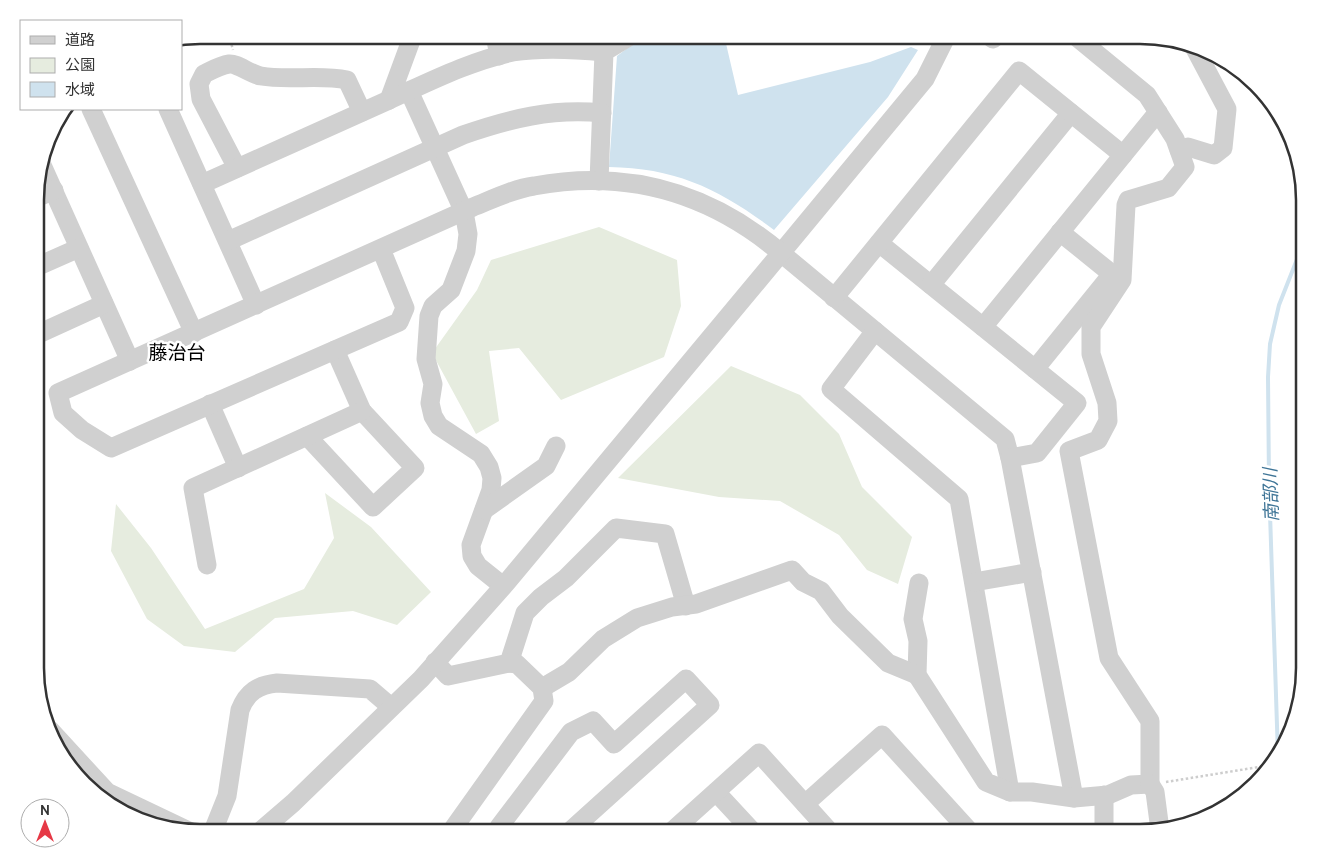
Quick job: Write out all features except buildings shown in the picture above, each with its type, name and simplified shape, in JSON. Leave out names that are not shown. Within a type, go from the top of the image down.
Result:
[{"type":"street","points":[[389,100],[411,44]]},
{"type":"street","points":[[497,44],[499,56]]},
{"type":"street","points":[[202,184],[440,77],[499,56],[550,44]]},
{"type":"street","points":[[568,44],[604,52],[617,44]]},
{"type":"street","points":[[268,824],[293,803],[391,708],[503,586],[925,79],[942,44]]},
{"type":"street","points":[[1085,44],[1147,95],[1176,139],[1185,167],[1168,188],[1128,200],[1126,205],[1122,280],[1091,327],[1089,341],[1090,354],[1107,403],[1108,421],[1098,440],[1069,451],[1109,658],[1150,721],[1150,784],[1154,792],[1159,823]]},
{"type":"street","points":[[599,181],[604,52]]},
{"type":"street","points":[[1179,150],[1188,147],[1214,155],[1222,148],[1226,108],[1198,55]]},
{"type":"street","points":[[237,168],[201,100],[199,84],[204,74],[229,64],[236,64],[250,74],[264,77],[335,77],[347,80],[362,112]]},
{"type":"street","points":[[834,298],[1019,71],[1123,155]]},
{"type":"street","points":[[409,91],[464,212],[468,234],[466,250],[451,290],[433,306],[429,316],[426,359],[433,384],[430,403],[433,416],[439,426],[481,454],[490,467],[492,490],[471,545],[472,556],[478,566],[503,586]]},
{"type":"street","points":[[168,110],[256,305]]},
{"type":"street","points":[[97,111],[194,333]]},
{"type":"street","points":[[228,241],[435,148],[500,122],[528,115],[584,111],[602,113]]},
{"type":"street","points":[[983,327],[1158,112]]},
{"type":"street","points":[[931,285],[1071,113]]},
{"type":"street","points":[[46,174],[130,361]]},
{"type":"street","points":[[381,249],[405,308],[400,322],[111,448],[82,430],[63,413],[58,393],[194,333],[381,249],[505,194],[533,186],[599,181],[651,187],[681,194],[739,223],[760,236],[1005,439],[1074,798]]},
{"type":"street","points":[[44,194],[54,190]]},
{"type":"street","points":[[1035,369],[1112,274],[1060,232]]},
{"type":"street","points":[[879,243],[1077,403],[1037,453],[1010,458]]},
{"type":"street","points":[[44,264],[79,248]]},
{"type":"street","points":[[44,331],[104,304]]},
{"type":"street","points":[[875,331],[831,390],[959,499],[1010,792]]},
{"type":"street","points":[[307,436],[373,507],[415,468],[362,411],[335,350]]},
{"type":"street","points":[[210,404],[238,468]]},
{"type":"street","points":[[207,565],[193,488],[362,411]]},
{"type":"street","points":[[484,510],[546,466],[556,446]]},
{"type":"street","points":[[509,663],[524,613],[566,578],[616,528],[665,534],[686,606]]},
{"type":"street","points":[[542,688],[569,672],[603,639],[637,618],[672,607],[696,604],[792,570],[803,582],[821,590],[840,616],[888,663],[917,675]]},
{"type":"street","points":[[974,582],[1032,572]]},
{"type":"street","points":[[919,583],[913,619],[918,641],[917,675],[986,782],[1010,792],[1032,792],[1074,798],[1104,795],[1132,786],[1150,784]]},
{"type":"street","points":[[435,662],[448,676],[509,663],[517,664],[542,688],[544,701],[456,824]]},
{"type":"street","points":[[501,824],[571,732],[592,721],[614,744],[686,679],[710,705],[578,824]]},
{"type":"street","points":[[216,824],[227,796],[240,710],[244,699],[262,685],[277,683],[370,689],[391,708]]},
{"type":"street","points":[[805,804],[882,735],[962,824]]},
{"type":"street","points":[[682,824],[759,753],[823,824]]},
{"type":"street","points":[[77,764],[118,800]]},
{"type":"street","points":[[716,792],[746,824]]},
{"type":"street","points":[[1104,795],[1104,824]]},
{"type":"path","points":[[1150,784],[1261,767]]},
{"type":"green space","points":[[599,227],[677,260],[681,306],[664,357],[561,400],[519,348],[489,351],[499,421],[476,434],[432,353],[477,290],[491,260]]},
{"type":"green space","points":[[731,366],[800,395],[839,434],[862,487],[912,537],[898,584],[867,570],[839,535],[780,501],[719,497],[618,478]]},
{"type":"green space","points":[[325,493],[371,527],[431,592],[397,625],[353,611],[275,618],[235,652],[184,646],[147,619],[111,551],[116,504],[151,548],[205,629],[304,589],[334,538]]},
{"type":"water","points":[[633,44],[726,44],[738,95],[870,62],[911,47],[918,50],[888,97],[774,230],[735,203],[697,184],[656,172],[633,168],[609,167],[617,56]]},
{"type":"waterway","name":"南部川","points":[[1278,741],[1269,483],[1268,377],[1270,344],[1279,305],[1296,262]]},
{"type":"district","name":"藤治台","points":[[177,352]]}]
